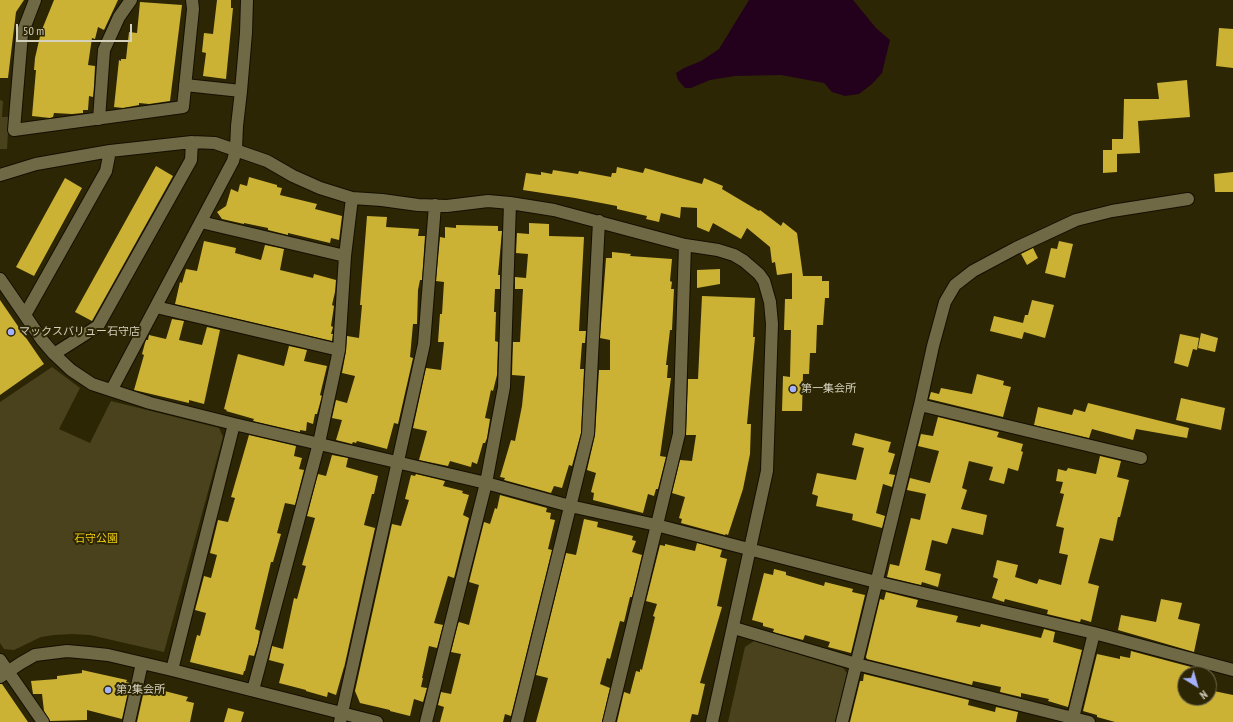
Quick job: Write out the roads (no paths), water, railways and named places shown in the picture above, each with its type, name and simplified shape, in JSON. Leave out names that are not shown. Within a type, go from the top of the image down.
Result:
[{"type":"street","points":[[34,0],[22,34],[14,130],[183,107],[193,9],[192,0]]},
{"type":"street","points":[[99,119],[104,50],[119,17],[131,0]]},
{"type":"street","points":[[112,390],[233,161],[236,149],[246,33],[247,0]]},
{"type":"street","points":[[185,85],[241,91]]},
{"type":"street","points":[[54,354],[98,326],[191,160],[192,142]]},
{"type":"street","points":[[0,175],[36,164],[110,151],[192,142],[215,143],[267,161],[293,176],[320,188],[352,198],[418,205],[447,206],[488,201],[554,210],[685,245],[718,250],[734,255],[744,261],[764,280],[770,302],[772,324],[766,471],[734,628],[712,722]]},
{"type":"street","points":[[25,315],[106,171],[110,151]]},
{"type":"street","points":[[253,690],[319,443],[339,350],[345,256],[352,198]]},
{"type":"street","points":[[842,722],[920,405],[933,346],[945,302],[955,285],[973,272],[1016,248],[1076,220],[1112,211],[1188,199]]},
{"type":"street","points":[[426,722],[486,483],[504,387],[510,203]]},
{"type":"street","points":[[341,718],[424,344],[435,205]]},
{"type":"street","points":[[517,722],[588,434],[599,221]]},
{"type":"street","points":[[201,222],[345,256]]},
{"type":"street","points":[[609,722],[678,434],[685,245]]},
{"type":"street","points":[[0,279],[42,340],[54,354],[71,370],[92,384],[150,402],[234,424],[398,461],[570,506],[656,525],[876,582],[1094,633],[1233,670]]},
{"type":"street","points":[[156,307],[339,350]]},
{"type":"street","points":[[920,405],[1141,458]]},
{"type":"street","points":[[172,670],[234,424]]},
{"type":"street","points":[[734,628],[856,664],[1072,720],[1089,722]]},
{"type":"street","points":[[1072,720],[1094,633]]},
{"type":"street","points":[[4,674],[35,655],[67,652],[108,655],[253,690],[341,718],[377,722]]},
{"type":"street","points":[[0,660],[4,674],[43,722]]},
{"type":"street","points":[[129,722],[142,663]]},
{"type":"place","name":"マックスバリュー石守店","points":[[11,332]]},
{"type":"place","name":"第一集会所","points":[[793,389]]},
{"type":"place","name":"第2集会所","points":[[108,690]]},
{"type":"park label","name":"石守公園","points":[[96,539]]}]
